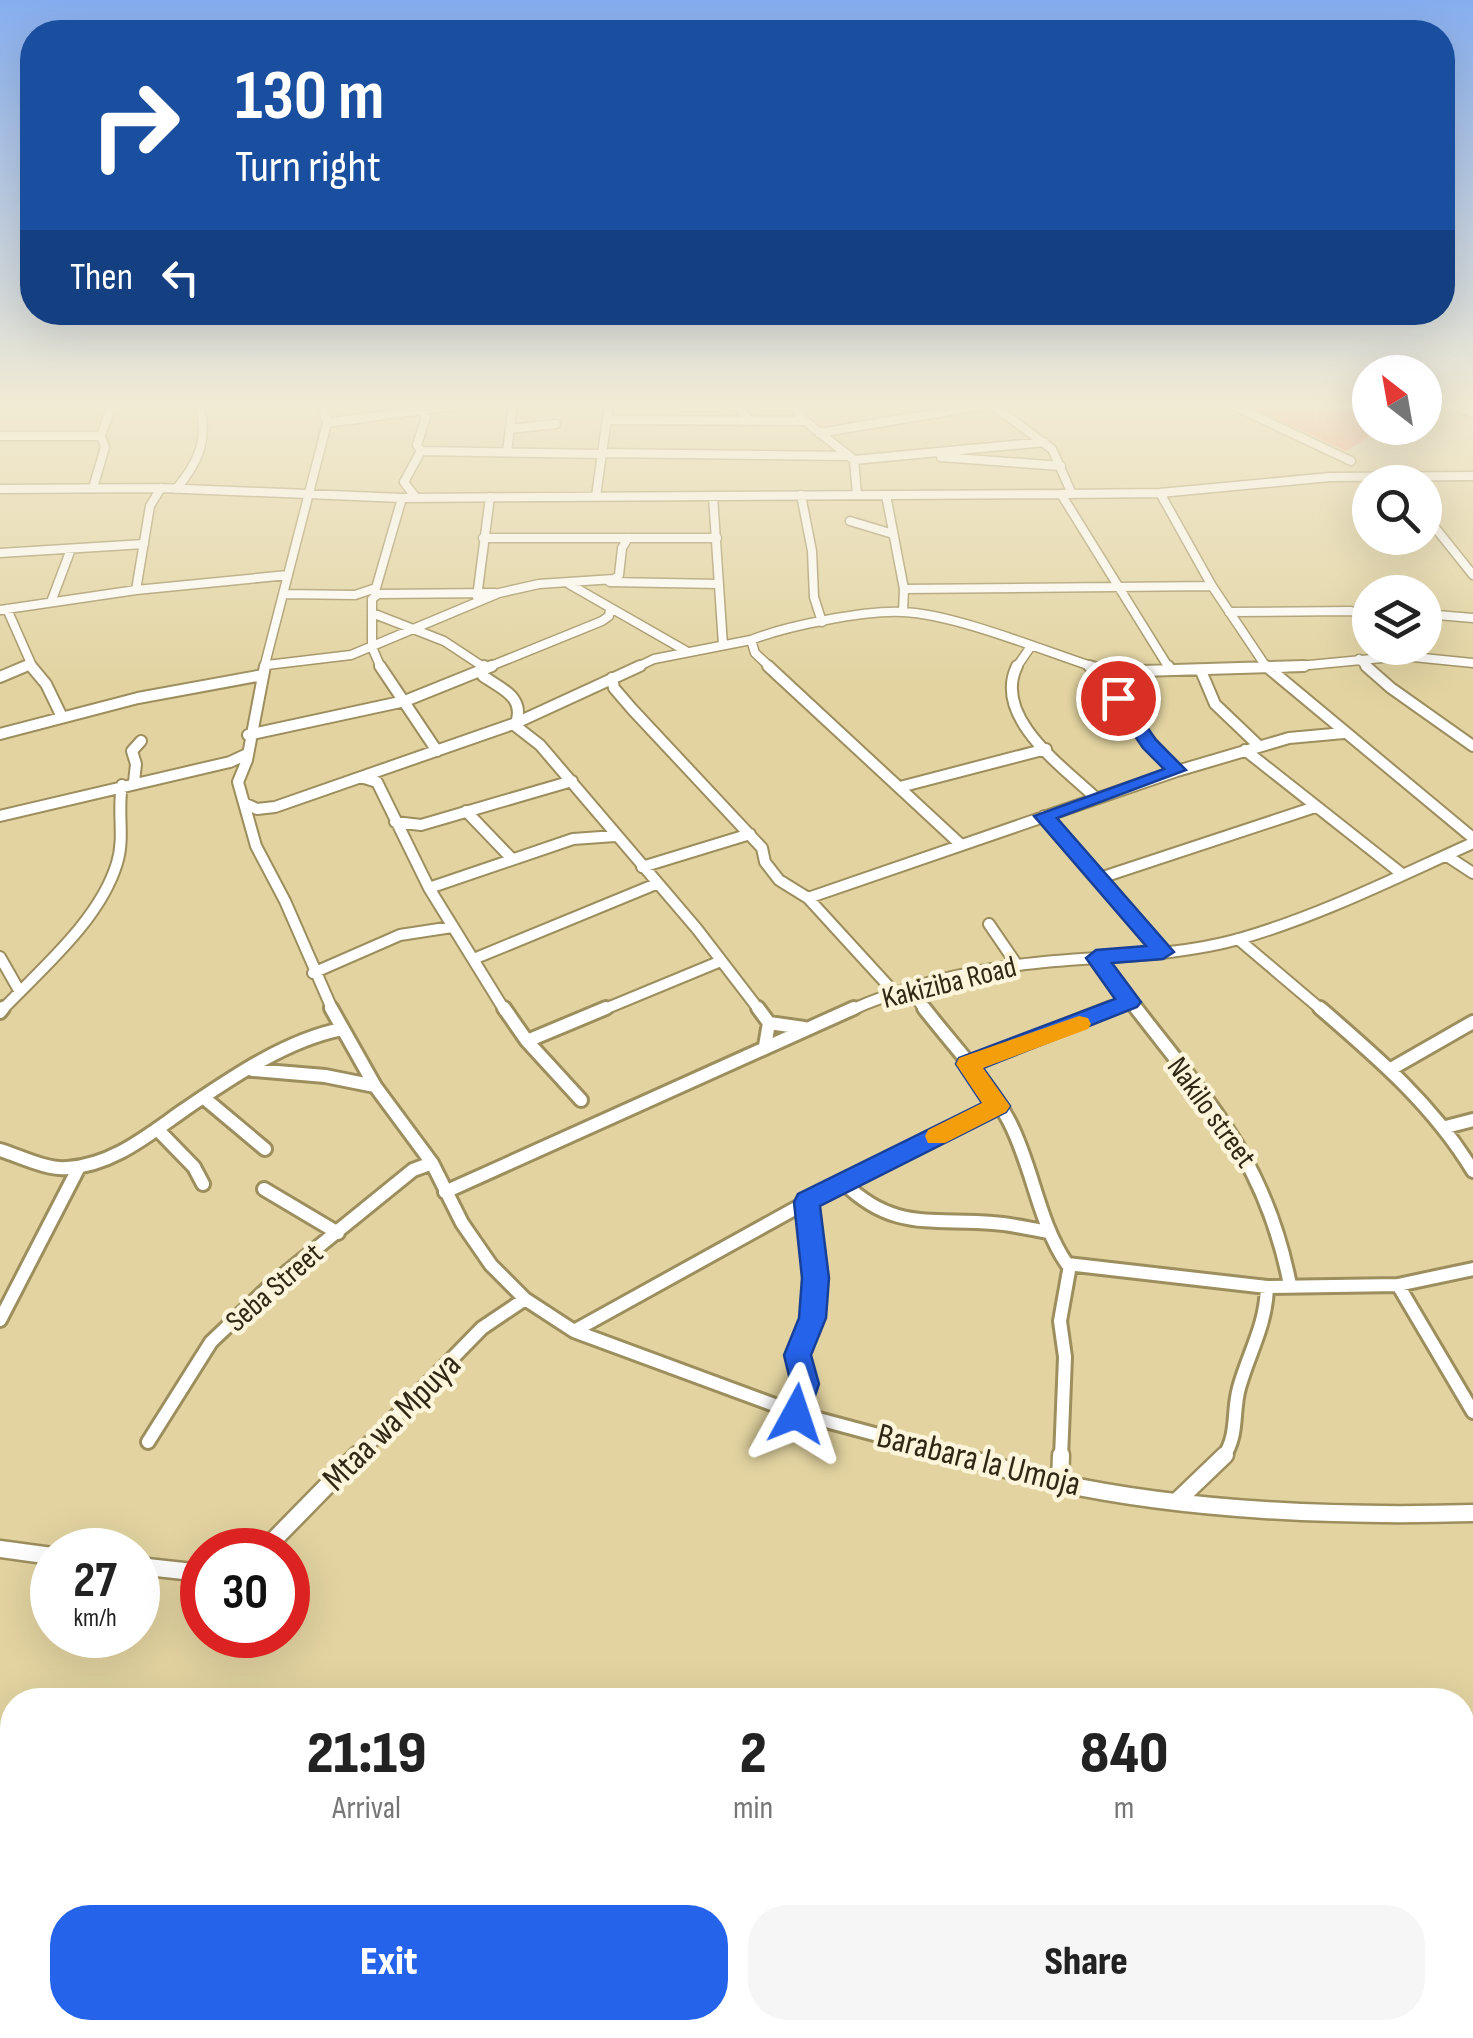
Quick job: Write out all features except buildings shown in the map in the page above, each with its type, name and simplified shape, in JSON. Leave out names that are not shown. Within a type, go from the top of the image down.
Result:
[{"type":"street","points":[[136,590],[154,499]]},
{"type":"street","points":[[230,762],[242,768],[247,754],[248,735],[305,499]]},
{"type":"street","points":[[283,594],[355,594],[376,588],[402,499]]},
{"type":"street","points":[[477,598],[490,499]]},
{"type":"street","points":[[713,499],[723,644]]},
{"type":"street","points":[[802,499],[804,528],[813,557],[809,580],[822,622]]},
{"type":"street","points":[[887,499],[904,589],[903,612]]},
{"type":"street","points":[[1070,499],[1170,670]]},
{"type":"street","points":[[1164,499],[1212,586],[1268,669],[1473,840]]},
{"type":"street","points":[[850,521],[893,534]]},
{"type":"street","points":[[1442,536],[1473,575]]},
{"type":"street","points":[[483,538],[717,538]]},
{"type":"street","points":[[608,582],[618,575],[622,548],[628,538]]},
{"type":"street","points":[[0,553],[144,544]]},
{"type":"street","points":[[51,602],[71,549]]},
{"type":"street","points":[[62,717],[4,610],[136,590],[288,575]]},
{"type":"street","points":[[248,735],[405,700],[602,621],[609,616],[608,582]]},
{"type":"street","points":[[0,734],[372,648],[477,598],[540,584],[719,584]]},
{"type":"street","points":[[569,584],[686,651]]},
{"type":"street","points":[[904,589],[1212,586]]},
{"type":"street","points":[[437,751],[384,674],[372,648],[372,599],[378,594],[477,598]]},
{"type":"street","points":[[246,804],[275,807],[360,777],[378,776],[686,651],[822,622],[903,612],[965,626],[1109,672],[1268,669],[1352,660]]},
{"type":"street","points":[[1229,612],[1352,615]]},
{"type":"street","points":[[372,614],[416,629],[485,666]]},
{"type":"street","points":[[1442,615],[1473,618]]},
{"type":"street","points":[[602,621],[628,620]]},
{"type":"street","points":[[751,640],[756,653],[959,843]]},
{"type":"street","points":[[1030,649],[1014,671],[1012,701],[1024,724],[1096,798]]},
{"type":"street","points":[[1442,658],[1473,662]]},
{"type":"street","points":[[0,677],[30,664]]},
{"type":"street","points":[[1366,665],[1391,688],[1473,746]]},
{"type":"street","points":[[485,666],[483,676],[516,699],[520,710],[514,724]]},
{"type":"street","points":[[1200,671],[1215,704],[1259,746]]},
{"type":"street","points":[[1109,672],[1123,706],[1149,744],[1176,770]]},
{"type":"street","points":[[612,678],[620,694],[750,834],[779,880],[808,898],[893,991]]},
{"type":"street","points":[[589,688],[620,694]]},
{"type":"street","points":[[514,724],[540,745],[572,781],[769,1022],[805,1028]]},
{"type":"street","points":[[808,898],[1176,770],[1259,746],[1314,734],[1344,733]]},
{"type":"street","points":[[0,1012],[83,918],[111,880],[118,864],[123,828],[119,796],[136,764],[132,751],[140,741]]},
{"type":"street","points":[[900,787],[1046,749]]},
{"type":"street","points":[[1245,750],[1402,874]]},
{"type":"street","points":[[0,816],[230,762],[247,754]]},
{"type":"street","name":"Barabara la Umoja","points":[[242,768],[238,782],[256,846],[286,901],[313,973],[342,1030],[376,1086],[432,1163],[445,1192],[491,1265],[525,1300],[574,1332],[796,1414],[1060,1483],[1176,1502],[1400,1515],[1473,1513]]},
{"type":"street","points":[[378,776],[395,822],[452,927],[476,958],[499,1002],[527,1041],[581,1100]]},
{"type":"street","points":[[395,822],[411,826],[572,781]]},
{"type":"street","points":[[1100,878],[1315,807]]},
{"type":"street","points":[[466,811],[512,859]]},
{"type":"street","points":[[1044,816],[1163,952]]},
{"type":"street","points":[[642,867],[733,836],[750,834]]},
{"type":"street","points":[[429,888],[592,835],[615,836]]},
{"type":"street","name":"Kakiziba Road","points":[[445,1192],[893,991],[1017,964],[1163,952],[1238,938],[1350,898],[1447,856],[1473,840]]},
{"type":"street","points":[[1447,856],[1473,873]]},
{"type":"street","points":[[476,958],[656,884]]},
{"type":"street","points":[[989,924],[1017,964]]},
{"type":"street","points":[[313,973],[429,926],[452,927]]},
{"type":"street","points":[[1238,938],[1322,1014],[1391,1068],[1446,1127],[1473,1172]]},
{"type":"street","points":[[0,957],[20,992]]},
{"type":"street","name":"Nakilo street","points":[[1096,958],[1236,1138],[1254,1168],[1268,1202],[1290,1285]]},
{"type":"street","points":[[527,1041],[722,961]]},
{"type":"street","points":[[909,988],[1008,1119],[1042,1206],[1054,1250],[1070,1265],[1267,1288],[1398,1285],[1473,1269]]},
{"type":"street","points":[[968,1064],[1130,1002]]},
{"type":"street","points":[[764,1046],[769,1022]]},
{"type":"street","points":[[1391,1068],[1473,1022]]},
{"type":"street","points":[[0,1150],[44,1164],[78,1167],[126,1150],[203,1097],[311,1035],[342,1030]]},
{"type":"street","points":[[252,1070],[325,1076],[376,1086]]},
{"type":"street","points":[[203,1097],[265,1149]]},
{"type":"street","points":[[574,1332],[844,1182],[998,1106]]},
{"type":"street","points":[[1446,1127],[1473,1120]]},
{"type":"street","points":[[158,1130],[194,1167],[203,1184]]},
{"type":"street","name":"Seba Street","points":[[148,1442],[199,1356],[270,1286],[412,1170],[432,1163]]},
{"type":"street","points":[[0,1320],[78,1167]]},
{"type":"street","points":[[844,1182],[867,1207],[908,1222],[994,1223],[1048,1232]]},
{"type":"street","points":[[264,1189],[338,1233]]},
{"type":"street","points":[[796,1414],[805,1384],[798,1355],[812,1318],[816,1278],[807,1202]]},
{"type":"street","points":[[1060,1483],[1064,1357],[1060,1321],[1070,1265]]},
{"type":"street","points":[[1398,1285],[1473,1412]]},
{"type":"street","points":[[1176,1502],[1222,1460],[1236,1433],[1236,1399],[1267,1319],[1267,1288]]},
{"type":"street","name":"Mtaa wa Mpuya","points":[[286,1528],[482,1328],[525,1300]]},
{"type":"street","points":[[0,1549],[30,1553]]},
{"type":"slow traffic","points":[[937,1136],[998,1106],[968,1064],[1079,1024]]},
{"type":"route","points":[[796,1414],[805,1384],[798,1355],[812,1318],[816,1278],[807,1202],[998,1106],[968,1064],[1130,1002],[1096,958],[1163,952],[1044,816],[1176,770],[1149,744],[1118,698]]}]
